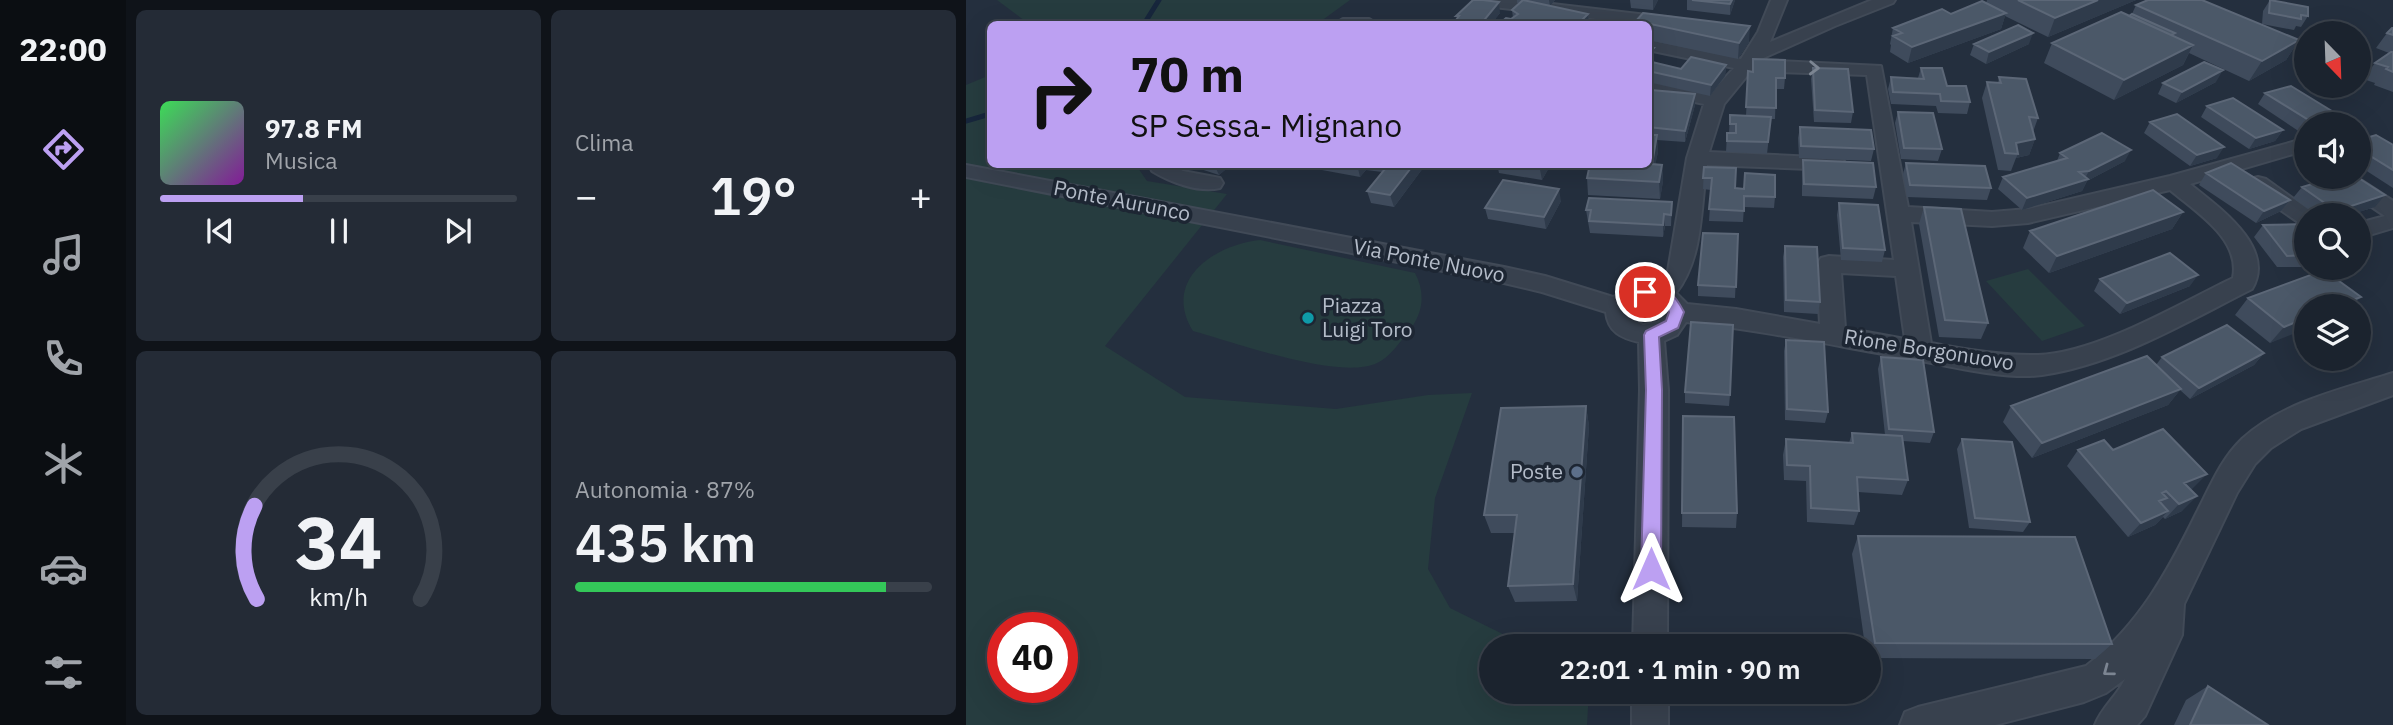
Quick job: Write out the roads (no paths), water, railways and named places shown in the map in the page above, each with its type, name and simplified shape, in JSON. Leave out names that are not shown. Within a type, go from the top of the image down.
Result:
[{"type":"street","points":[[1670,303],[1637,293],[1629,296],[1618,307],[1619,321],[1624,328],[1632,332],[1651,335],[1672,324],[1670,303],[1684,257],[1708,117],[1715,101],[1749,61],[1759,33],[1779,0]]},
{"type":"street","points":[[1749,61],[1829,22],[1887,0]]},
{"type":"street","points":[[1494,2],[1598,7],[1686,24]]},
{"type":"street","points":[[1652,46],[1749,61],[1875,70],[1919,350]]},
{"type":"street","points":[[1652,87],[1715,101]]},
{"type":"street","points":[[1898,214],[1992,219],[2028,216],[2174,182],[2294,148]]},
{"type":"street","points":[[1699,158],[1891,166]]},
{"type":"street","points":[[2231,165],[2294,209]]},
{"type":"street","points":[[1161,168],[1177,177],[1212,183]]},
{"type":"street","name":"Ponte Aurunco","points":[[966,172],[1237,223]]},
{"type":"street","name":"Rione Borgonuovo","points":[[1670,303],[1736,318],[1974,361],[2039,365],[2112,345],[2245,283],[2248,274],[2246,253],[2234,235],[2174,182]]},
{"type":"street","points":[[2360,189],[2393,211]]},
{"type":"street","points":[[2371,227],[2393,221]]},
{"type":"street","name":"Via Ponte Nuovo","points":[[1237,223],[1545,284],[1618,307]]},
{"type":"street","points":[[1833,335],[1829,264],[1907,269]]},
{"type":"street","points":[[1650,634],[1654,390],[1651,335]]},
{"type":"street","points":[[1918,725],[2023,701],[2094,681],[2136,645],[2168,601],[2236,464],[2259,441],[2284,424],[2323,407],[2393,384]]},
{"type":"street","points":[[2113,725],[2132,703],[2165,635],[2168,601]]},
{"type":"street","points":[[1650,704],[1650,725]]},
{"type":"waterway","points":[[1146,21],[1159,0]]},
{"type":"waterway","points":[[966,121],[987,115]]},
{"type":"place","name":"Piazza Luigi Toro","points":[[1308,318]]},
{"type":"place","name":"Poste","points":[[1577,472]]}]
